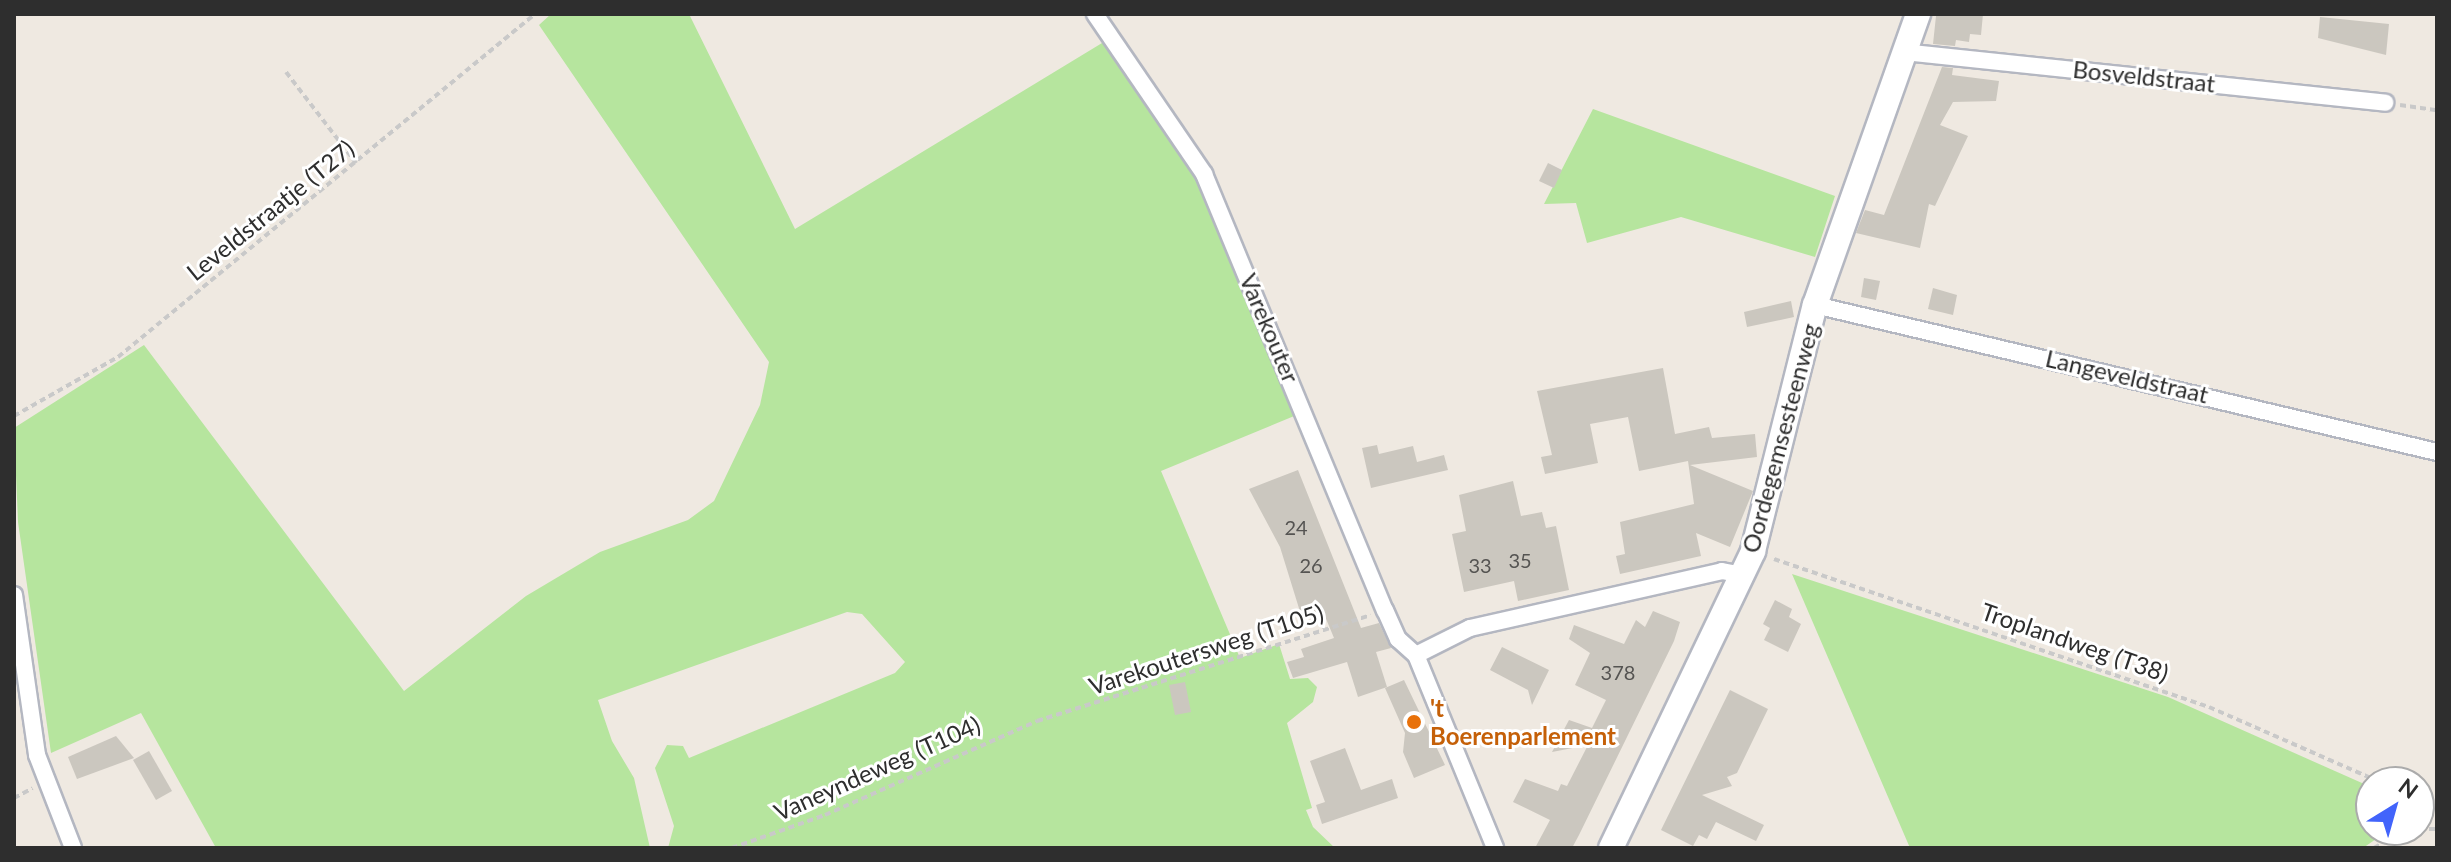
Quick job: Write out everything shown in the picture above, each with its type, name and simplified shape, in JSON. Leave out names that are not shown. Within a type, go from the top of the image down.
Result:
[{"type":"street","name":"Varekouter","points":[[1095,14],[1204,174],[1385,610],[1398,639],[1416,655],[1495,848]]},
{"type":"street","name":"Oordegemsesteenweg","points":[[1611,848],[1753,551],[1815,305],[1918,14]]},
{"type":"street","name":"Bosveldstraat","points":[[1903,52],[2385,103]]},
{"type":"street","name":"Langeveldstraat","points":[[1815,305],[2437,452]]},
{"type":"street","points":[[1416,655],[1470,628],[1722,571],[1742,575]]},
{"type":"street","points":[[14,595],[43,782],[73,848]]},
{"type":"path","name":"Leveldstraatje (T27)","points":[[14,416],[118,357],[535,14]]},
{"type":"path","points":[[286,72],[356,163]]},
{"type":"path","points":[[2385,103],[2437,110]]},
{"type":"path","name":"Troplandweg (T38)","points":[[1753,551],[2186,699],[2355,771]]},
{"type":"path","name":"Varekoutersweg (T105)","points":[[1037,721],[1385,610]]},
{"type":"path","name":"Vaneyndeweg (T104)","points":[[732,848],[825,815],[1037,721]]},
{"type":"path","points":[[14,798],[43,782]]},
{"type":"green space","points":[[551,14],[689,14],[795,229],[1107,40],[1192,164],[1299,414],[1161,471],[1240,658],[1279,644],[1290,679],[1308,678],[1317,687],[1313,702],[1287,723],[1312,808],[1306,810],[1313,827],[1335,848],[668,848],[674,826],[655,768],[667,745],[683,746],[689,758],[895,673],[905,662],[862,614],[847,612],[598,700],[612,741],[634,778],[650,848],[216,848],[141,713],[51,753],[18,522],[14,428],[144,345],[404,691],[526,596],[600,552],[688,520],[714,501],[760,405],[769,362],[539,25]]},
{"type":"green space","points":[[1593,109],[1835,196],[1815,257],[1681,217],[1587,243],[1576,203],[1544,204]]},
{"type":"green space","points":[[1792,574],[2168,697],[2355,780],[2355,846],[2366,846],[2363,848],[1910,848]]},
{"type":"building","points":[[1983,14],[1981,35],[1970,34],[1969,42],[1956,40],[1955,46],[1933,44],[1936,16]]},
{"type":"building","points":[[2320,17],[2389,24],[2386,55],[2318,38]]},
{"type":"building","points":[[1942,67],[1953,68],[1952,75],[1999,81],[1996,101],[1953,102],[1940,125],[1968,136],[1935,206],[1929,204],[1920,248],[1856,233],[1865,210],[1884,215]]},
{"type":"building","points":[[1548,163],[1562,170],[1554,188],[1539,181]]},
{"type":"building","points":[[1864,278],[1880,281],[1876,300],[1861,297]]},
{"type":"building","points":[[1933,288],[1957,295],[1953,315],[1928,309]]},
{"type":"building","points":[[1791,301],[1794,317],[1747,327],[1744,312]]},
{"type":"building","points":[[1663,368],[1675,434],[1709,427],[1712,438],[1755,434],[1757,457],[1690,465],[1753,491],[1730,547],[1696,533],[1701,556],[1620,574],[1616,556],[1625,554],[1620,522],[1694,504],[1688,461],[1639,471],[1628,417],[1590,424],[1598,463],[1545,474],[1541,457],[1552,455],[1537,391]]},
{"type":"building","points":[[1377,445],[1379,454],[1413,446],[1417,462],[1444,455],[1448,470],[1371,488],[1362,448]]},
{"type":"building","points":[[1298,470],[1361,628],[1379,623],[1391,648],[1376,652],[1387,687],[1358,697],[1347,662],[1293,678],[1287,662],[1304,657],[1301,649],[1334,638],[1322,609],[1302,618],[1280,547],[1249,489]]},
{"type":"building","points":[[1513,481],[1521,516],[1542,512],[1546,528],[1556,526],[1569,590],[1518,601],[1514,581],[1464,592],[1452,534],[1466,531],[1459,495]]},
{"type":"building","points":[[1775,600],[1792,609],[1789,617],[1801,624],[1788,652],[1764,640],[1770,628],[1763,624]]},
{"type":"building","points":[[1653,611],[1680,622],[1674,641],[1579,835],[1572,848],[1535,848],[1550,820],[1513,802],[1525,779],[1558,791],[1561,784],[1567,786],[1588,745],[1552,752],[1569,720],[1592,728],[1606,700],[1575,685],[1590,653],[1569,639],[1574,625],[1624,644],[1636,620],[1645,627]]},
{"type":"building","points":[[1502,647],[1549,670],[1532,705],[1528,690],[1490,670]]},
{"type":"building","points":[[1404,680],[1445,765],[1414,778],[1403,752],[1405,733],[1385,688]]},
{"type":"building","points":[[1185,682],[1191,712],[1175,715],[1169,685]]},
{"type":"building","points":[[1730,690],[1768,709],[1737,773],[1727,777],[1732,786],[1702,795],[1764,825],[1756,841],[1716,822],[1707,839],[1699,835],[1693,846],[1661,830]]},
{"type":"building","points":[[116,736],[134,758],[77,779],[68,757]]},
{"type":"building","points":[[1345,748],[1361,790],[1392,779],[1398,798],[1322,824],[1316,805],[1325,802],[1310,761]]},
{"type":"building","points":[[149,751],[172,791],[156,800],[133,760]]},
{"type":"place","name":"'t Boerenparlement","points":[[1414,722]]}]
